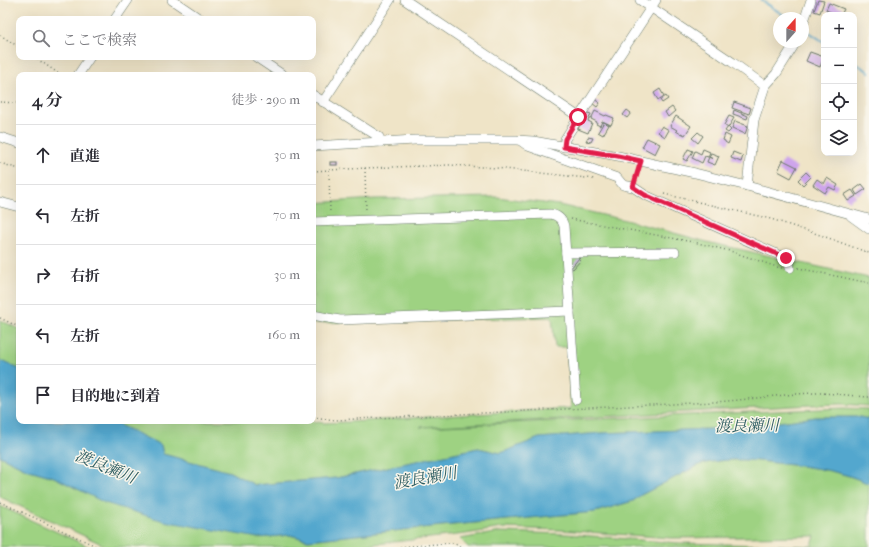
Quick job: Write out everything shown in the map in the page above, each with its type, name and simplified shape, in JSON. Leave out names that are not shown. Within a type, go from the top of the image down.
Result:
[{"type":"street","points":[[117,16],[128,0]]},
{"type":"street","points":[[172,0],[196,16]]},
{"type":"street","points":[[323,102],[390,0]]},
{"type":"street","points":[[404,0],[578,117]]},
{"type":"street","points":[[640,0],[654,4],[766,86]]},
{"type":"street","points":[[807,12],[811,0]]},
{"type":"street","points":[[564,147],[565,139],[578,117],[654,4]]},
{"type":"street","points":[[747,186],[754,120],[766,86],[776,74],[792,48]]},
{"type":"street","points":[[80,72],[88,60]]},
{"type":"street","points":[[260,60],[278,72]]},
{"type":"street","points":[[316,97],[379,137],[381,142]]},
{"type":"street","points":[[0,136],[16,141]]},
{"type":"street","points":[[316,146],[437,140],[533,141],[641,161],[747,186],[869,219]]},
{"type":"street","points":[[520,140],[528,146],[617,178],[623,185],[633,187],[645,195],[786,258],[789,261],[790,268]]},
{"type":"street","points":[[0,202],[16,206]]},
{"type":"street","points":[[847,213],[869,229]]},
{"type":"street","points":[[316,222],[550,214],[557,216],[561,219],[564,226],[576,400]]},
{"type":"street","points":[[566,252],[675,252]]},
{"type":"street","points":[[316,316],[340,320],[570,312]]},
{"type":"path","points":[[0,35],[16,45]]},
{"type":"path","points":[[38,60],[56,72]]},
{"type":"path","points":[[0,102],[16,103]]},
{"type":"path","points":[[633,187],[641,161]]},
{"type":"path","points":[[0,163],[16,168]]},
{"type":"path","points":[[316,171],[449,166],[496,168],[598,180]]},
{"type":"path","points":[[366,168],[366,220]]},
{"type":"path","points":[[329,170],[330,221]]},
{"type":"path","points":[[660,193],[771,219],[869,253]]},
{"type":"path","points":[[557,216],[698,243],[780,268],[796,267],[869,283]]},
{"type":"path","points":[[0,318],[16,326]]},
{"type":"path","points":[[316,417],[335,420],[739,401],[817,393],[869,397]]},
{"type":"path","points":[[0,502],[98,547]]},
{"type":"path","points":[[400,547],[455,543],[461,547]]},
{"type":"green space","points":[[497,197],[559,205],[625,220],[711,243],[869,278],[869,406],[843,404],[811,405],[420,427],[843,408],[869,409],[869,419],[860,417],[816,417],[736,428],[602,433],[539,438],[501,453],[478,448],[336,478],[255,485],[230,472],[163,454],[161,445],[117,424],[316,424],[316,422],[349,422],[571,408],[567,347],[555,347],[552,317],[316,323],[316,203],[375,199]]},
{"type":"green space","points":[[0,320],[16,328],[16,368],[0,360]]},
{"type":"green space","points":[[0,456],[26,469],[54,477],[77,489],[258,538],[290,535],[308,540],[595,512],[633,501],[641,495],[701,464],[722,460],[762,461],[827,470],[849,476],[869,484],[869,547],[468,547],[460,539],[500,532],[566,534],[678,543],[812,546],[815,536],[671,538],[560,530],[502,528],[466,534],[348,547],[108,547],[0,497]]},
{"type":"green space","points":[[0,506],[79,542],[89,547],[0,547]]},
{"type":"water","name":"渡良瀬川","points":[[0,360],[16,368],[16,424],[117,424],[161,445],[163,454],[230,472],[255,485],[336,478],[478,448],[501,453],[539,438],[602,433],[736,428],[816,417],[860,417],[869,419],[869,484],[849,476],[816,468],[752,460],[722,460],[701,464],[641,495],[633,501],[595,512],[308,540],[290,535],[258,538],[164,521],[105,503],[54,477],[26,469],[0,456]]},
{"type":"building","points":[[818,0],[824,1],[820,13],[814,11]]},
{"type":"building","points":[[829,3],[844,9],[842,12],[830,12],[826,10]]},
{"type":"building","points":[[810,52],[821,56],[820,67],[806,61]]},
{"type":"building","points":[[660,89],[664,96],[658,100],[654,93]]},
{"type":"building","points":[[666,96],[668,99],[662,103],[660,100]]},
{"type":"building","points":[[594,99],[600,103],[597,107],[592,103]]},
{"type":"building","points":[[734,102],[751,108],[749,114],[732,108]]},
{"type":"building","points":[[672,107],[675,111],[668,117],[665,112]]},
{"type":"building","points":[[627,110],[631,113],[627,118],[623,115]]},
{"type":"building","points":[[734,110],[748,116],[747,119],[733,114]]},
{"type":"building","points":[[595,111],[605,116],[614,118],[611,125],[602,121],[600,126],[596,124],[597,122],[591,119]]},
{"type":"building","points":[[588,113],[591,114],[588,121],[592,123],[588,133],[578,129]]},
{"type":"building","points":[[676,116],[691,126],[685,135],[676,131],[677,130],[670,126]]},
{"type":"building","points":[[729,116],[734,118],[728,128],[724,125]]},
{"type":"building","points":[[735,121],[748,126],[745,134],[732,128]]},
{"type":"building","points":[[604,122],[609,125],[603,135],[598,132]]},
{"type":"building","points":[[662,126],[669,130],[665,137],[658,132]]},
{"type":"building","points":[[728,127],[731,130],[728,133],[725,131]]},
{"type":"building","points":[[698,132],[703,136],[698,143],[692,138]]},
{"type":"building","points":[[725,134],[731,137],[728,144],[723,140]]},
{"type":"building","points":[[588,137],[593,138],[591,142],[586,141]]},
{"type":"building","points":[[647,138],[660,144],[655,154],[642,147]]},
{"type":"building","points":[[688,149],[693,151],[687,161],[683,159]]},
{"type":"building","points":[[703,149],[710,152],[708,157],[705,156],[702,163],[692,158],[695,151],[701,154]]},
{"type":"building","points":[[733,152],[743,156],[741,162],[731,158]]},
{"type":"building","points":[[711,153],[719,156],[715,165],[707,162]]},
{"type":"building","points":[[783,160],[797,167],[791,178],[778,171]]},
{"type":"building","points":[[330,162],[337,162],[337,165],[330,165]]},
{"type":"building","points":[[806,172],[811,177],[803,185],[798,180]]},
{"type":"building","points":[[827,178],[838,185],[835,190],[829,187],[825,193],[813,185],[817,179],[824,184]]},
{"type":"building","points":[[862,184],[866,189],[857,195],[854,190]]},
{"type":"building","points":[[852,190],[856,196],[848,201],[844,195]]},
{"type":"building","points":[[579,258],[581,260],[573,269],[571,268]]},
{"type":"waterway","points":[[761,0],[779,12]]},
{"type":"waterway","points":[[809,32],[821,40]]},
{"type":"waterway","points":[[857,64],[869,72]]},
{"type":"route","points":[[578,117],[565,139],[564,147],[641,161],[633,187],[645,195],[786,258]]}]
